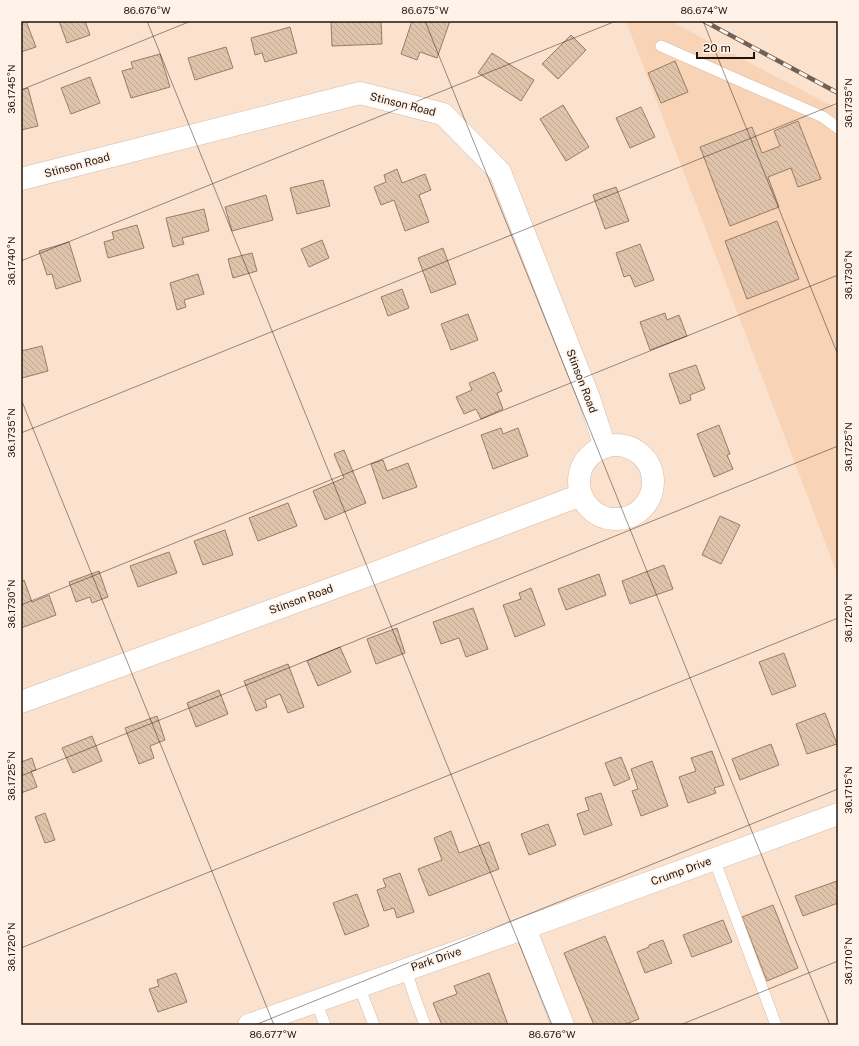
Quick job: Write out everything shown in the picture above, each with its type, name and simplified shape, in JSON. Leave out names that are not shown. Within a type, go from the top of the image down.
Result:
[{"type":"street","name":"Stinson Road","points":[[21,179],[360,93],[443,114],[500,172],[589,398],[605,447]]},
{"type":"street","points":[[610,445],[623,445],[635,450],[645,458],[651,468],[654,481],[652,493],[647,504],[628,518],[615,520],[604,518],[593,512],[585,503],[581,495],[579,480],[581,468],[588,457],[598,449],[605,447],[610,445]]},
{"type":"street","name":"Stinson Road","points":[[21,702],[581,495]]},
{"type":"street","name":"Crump Drive","points":[[525,928],[838,814]]},
{"type":"street","points":[[525,928],[563,1025]]},
{"type":"street","name":"Park Drive","points":[[259,1023],[316,1001],[525,928]]},
{"type":"lane","points":[[661,46],[823,117],[838,128]]},
{"type":"lane","points":[[714,859],[776,1025]]},
{"type":"lane","points":[[406,970],[425,1025]]},
{"type":"lane","points":[[359,986],[374,1025]]},
{"type":"lane","points":[[316,1001],[325,1025]]},
{"type":"shaded area","points":[[626,21],[670,21],[838,109],[838,576]]},
{"type":"building","points":[[21,21],[26,21],[36,47],[21,52]]},
{"type":"building","points":[[59,21],[85,21],[90,35],[67,43]]},
{"type":"building","points":[[331,21],[381,21],[382,44],[332,46]]},
{"type":"building","points":[[412,21],[450,21],[437,58],[420,52],[417,60],[401,54]]},
{"type":"building","points":[[290,27],[297,53],[265,62],[262,53],[255,55],[251,38]]},
{"type":"building","points":[[571,35],[586,50],[558,79],[542,64]]},
{"type":"building","points":[[226,47],[233,68],[195,80],[188,58]]},
{"type":"building","points":[[492,53],[534,80],[521,101],[478,73]]},
{"type":"building","points":[[160,54],[170,87],[131,98],[122,71],[133,68],[131,62]]},
{"type":"building","points":[[675,61],[688,92],[661,103],[648,73]]},
{"type":"building","points":[[90,77],[100,103],[71,114],[61,88]]},
{"type":"building","points":[[28,88],[38,126],[21,130],[21,90]]},
{"type":"building","points":[[563,105],[589,147],[566,161],[540,119]]},
{"type":"building","points":[[641,107],[655,137],[630,148],[616,118]]},
{"type":"building","points":[[798,121],[821,179],[798,187],[791,168],[768,177],[779,207],[730,226],[700,147],[752,127],[762,153],[780,146],[774,131]]},
{"type":"building","points":[[397,169],[402,183],[425,174],[431,190],[419,195],[429,222],[405,231],[394,200],[381,205],[374,187],[386,182],[384,175]]},
{"type":"building","points":[[323,180],[330,206],[297,214],[290,188]]},
{"type":"building","points":[[616,187],[629,221],[605,229],[593,195]]},
{"type":"building","points":[[266,195],[273,220],[232,231],[225,207]]},
{"type":"building","points":[[204,209],[209,231],[182,238],[184,244],[173,247],[166,218]]},
{"type":"building","points":[[777,221],[799,279],[747,299],[725,241]]},
{"type":"building","points":[[137,225],[144,248],[108,258],[104,242],[114,239],[112,232]]},
{"type":"building","points":[[322,240],[329,258],[309,267],[301,249]]},
{"type":"building","points":[[69,242],[81,281],[56,289],[52,274],[47,275],[39,251]]},
{"type":"building","points":[[640,244],[654,280],[635,287],[630,275],[624,277],[616,253]]},
{"type":"building","points":[[443,248],[456,284],[431,293],[418,258]]},
{"type":"building","points":[[252,253],[257,271],[233,278],[228,259]]},
{"type":"building","points":[[198,274],[204,294],[184,300],[186,307],[177,310],[170,283]]},
{"type":"building","points":[[402,289],[409,308],[388,316],[381,297]]},
{"type":"building","points":[[665,313],[667,320],[679,315],[687,336],[650,350],[640,322]]},
{"type":"building","points":[[468,314],[478,340],[451,350],[441,324]]},
{"type":"building","points":[[42,346],[48,371],[22,378],[21,351]]},
{"type":"building","points":[[696,365],[705,389],[690,395],[691,400],[680,404],[669,374]]},
{"type":"building","points":[[494,372],[502,391],[497,393],[503,409],[481,419],[476,409],[464,414],[456,397],[472,390],[469,383]]},
{"type":"building","points":[[719,425],[730,454],[727,455],[733,469],[714,477],[697,434]]},
{"type":"building","points":[[501,428],[503,434],[518,428],[528,456],[493,469],[481,435]]},
{"type":"building","points":[[344,450],[366,503],[325,520],[313,491],[344,478],[334,454]]},
{"type":"building","points":[[383,460],[387,471],[408,463],[417,487],[383,499],[371,464]]},
{"type":"building","points":[[288,503],[297,526],[258,541],[249,518]]},
{"type":"building","points":[[720,516],[740,525],[721,564],[702,555]]},
{"type":"building","points":[[225,530],[233,555],[203,565],[194,541]]},
{"type":"building","points":[[169,552],[177,573],[138,587],[130,566]]},
{"type":"building","points":[[664,565],[673,589],[630,604],[622,581]]},
{"type":"building","points":[[99,571],[108,597],[92,603],[90,597],[76,602],[69,582]]},
{"type":"building","points":[[599,574],[606,595],[566,610],[558,589]]},
{"type":"building","points":[[24,580],[32,602],[49,595],[56,615],[21,628],[21,582]]},
{"type":"building","points":[[531,588],[545,625],[515,637],[503,605],[521,599],[519,593]]},
{"type":"building","points":[[473,608],[488,649],[466,657],[459,638],[441,644],[433,622]]},
{"type":"building","points":[[397,628],[405,653],[376,664],[367,639]]},
{"type":"building","points":[[340,647],[351,672],[318,686],[307,661]]},
{"type":"building","points":[[784,653],[796,686],[772,695],[759,662]]},
{"type":"building","points":[[288,664],[304,707],[288,713],[280,694],[265,700],[267,707],[256,711],[244,681]]},
{"type":"building","points":[[219,690],[228,714],[196,727],[187,703]]},
{"type":"building","points":[[825,713],[837,744],[807,754],[796,724]]},
{"type":"building","points":[[157,716],[165,740],[150,746],[154,758],[139,764],[125,728]]},
{"type":"building","points":[[92,736],[102,761],[73,773],[62,748]]},
{"type":"building","points":[[771,744],[779,765],[740,780],[732,759]]},
{"type":"building","points":[[712,751],[724,785],[714,788],[716,793],[688,803],[679,777],[696,771],[691,758]]},
{"type":"building","points":[[621,757],[630,779],[614,786],[605,763]]},
{"type":"building","points":[[32,758],[36,770],[31,771],[37,787],[21,793],[21,762]]},
{"type":"building","points":[[652,761],[668,806],[641,816],[632,791],[638,789],[631,769]]},
{"type":"building","points":[[601,793],[612,825],[584,835],[577,814],[589,810],[585,798]]},
{"type":"building","points":[[45,813],[55,840],[45,843],[35,817]]},
{"type":"building","points":[[548,824],[556,845],[529,855],[521,834]]},
{"type":"building","points":[[451,831],[459,853],[489,842],[499,869],[429,896],[418,869],[442,860],[434,838]]},
{"type":"building","points":[[400,873],[414,912],[397,918],[394,908],[384,911],[377,890],[386,887],[383,879]]},
{"type":"building","points":[[837,881],[838,903],[803,916],[795,896]]},
{"type":"building","points":[[357,894],[369,926],[345,935],[333,903]]},
{"type":"building","points":[[773,905],[798,968],[767,981],[742,917]]},
{"type":"building","points":[[723,920],[732,942],[692,957],[683,935]]},
{"type":"building","points":[[605,936],[639,1019],[623,1025],[594,1025],[564,953]]},
{"type":"building","points":[[663,940],[672,963],[645,973],[637,952],[649,947],[649,945]]},
{"type":"building","points":[[176,973],[187,1002],[158,1012],[149,989],[159,986],[157,980]]},
{"type":"building","points":[[489,973],[508,1025],[442,1025],[433,1003],[457,994],[454,986]]},
{"type":"railway","points":[[704,21],[838,93]]}]
